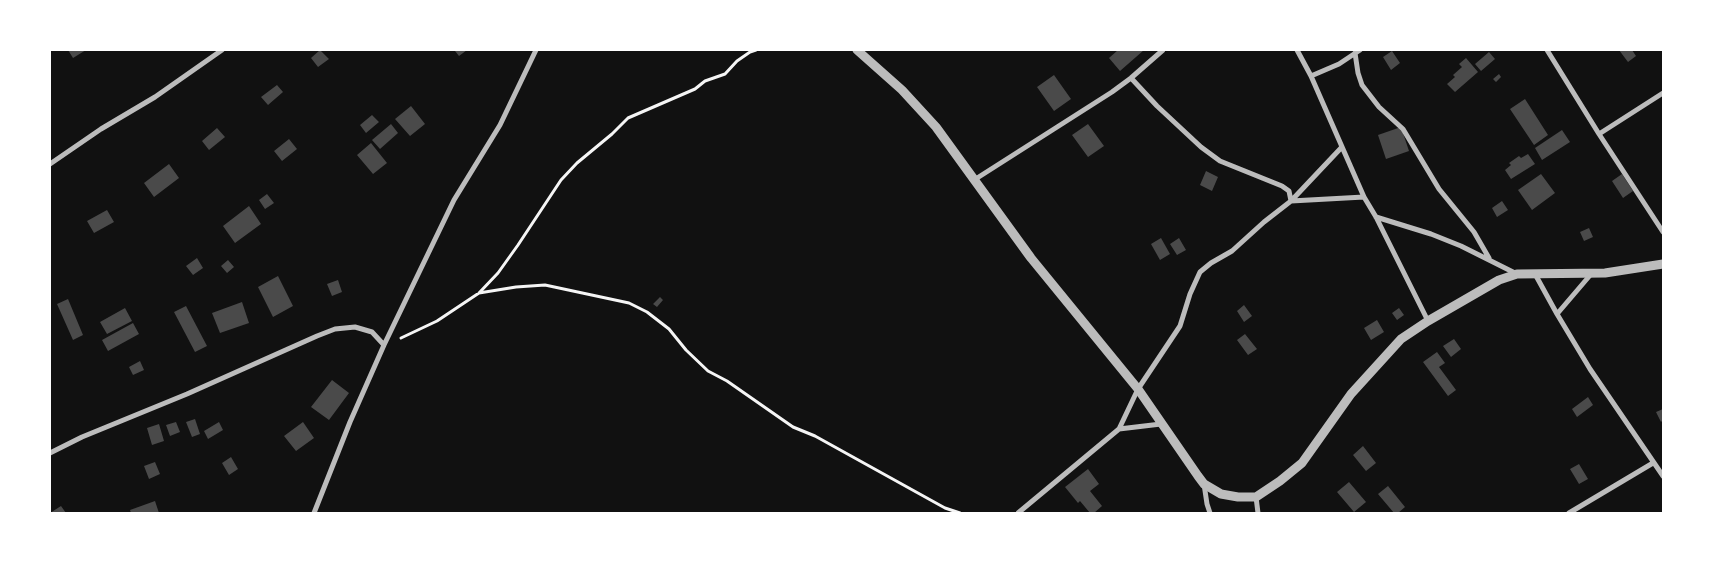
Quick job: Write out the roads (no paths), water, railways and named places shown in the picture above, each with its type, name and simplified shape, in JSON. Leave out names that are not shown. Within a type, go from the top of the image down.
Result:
[{"type":"street","points":[[50,164],[101,129],[155,97],[222,50]]},
{"type":"street","points":[[314,513],[350,422],[384,345],[454,200],[500,125],[536,50]]},
{"type":"street","points":[[857,50],[902,90],[936,127],[1031,258],[1138,389],[1160,424],[1204,484],[1222,494],[1238,497],[1256,497],[1280,481],[1302,463],[1351,394],[1401,339],[1428,320],[1499,280],[1517,274],[1535,272],[1592,273],[1663,264]]},
{"type":"street","points":[[974,180],[1130,78],[1163,50]]},
{"type":"street","points":[[1298,50],[1364,197],[1428,320]]},
{"type":"street","points":[[1547,50],[1663,232]]},
{"type":"street","points":[[1311,76],[1339,64],[1358,52]]},
{"type":"street","points":[[1358,52],[1358,73],[1362,85],[1379,107],[1403,129],[1439,189],[1474,232],[1488,258]]},
{"type":"street","points":[[1130,78],[1157,106],[1220,161],[1282,186],[1289,191],[1291,201]]},
{"type":"street","points":[[1599,134],[1663,93]]},
{"type":"street","points":[[1018,513],[1119,429],[1138,389],[1180,326],[1190,294],[1200,272],[1232,252],[1264,222],[1291,201],[1341,148]]},
{"type":"street","points":[[1291,201],[1364,197]]},
{"type":"street","points":[[1376,217],[1431,234],[1488,258],[1517,274]]},
{"type":"street","points":[[1535,272],[1557,314],[1590,369],[1663,476]]},
{"type":"street","points":[[1557,314],[1592,273]]},
{"type":"street","points":[[50,453],[82,437],[335,330],[355,327],[372,332],[384,345]]},
{"type":"street","points":[[1119,429],[1160,424]]},
{"type":"street","points":[[1569,513],[1653,463]]},
{"type":"street","points":[[1204,484],[1210,513]]},
{"type":"street","points":[[1256,497],[1258,513]]}]
